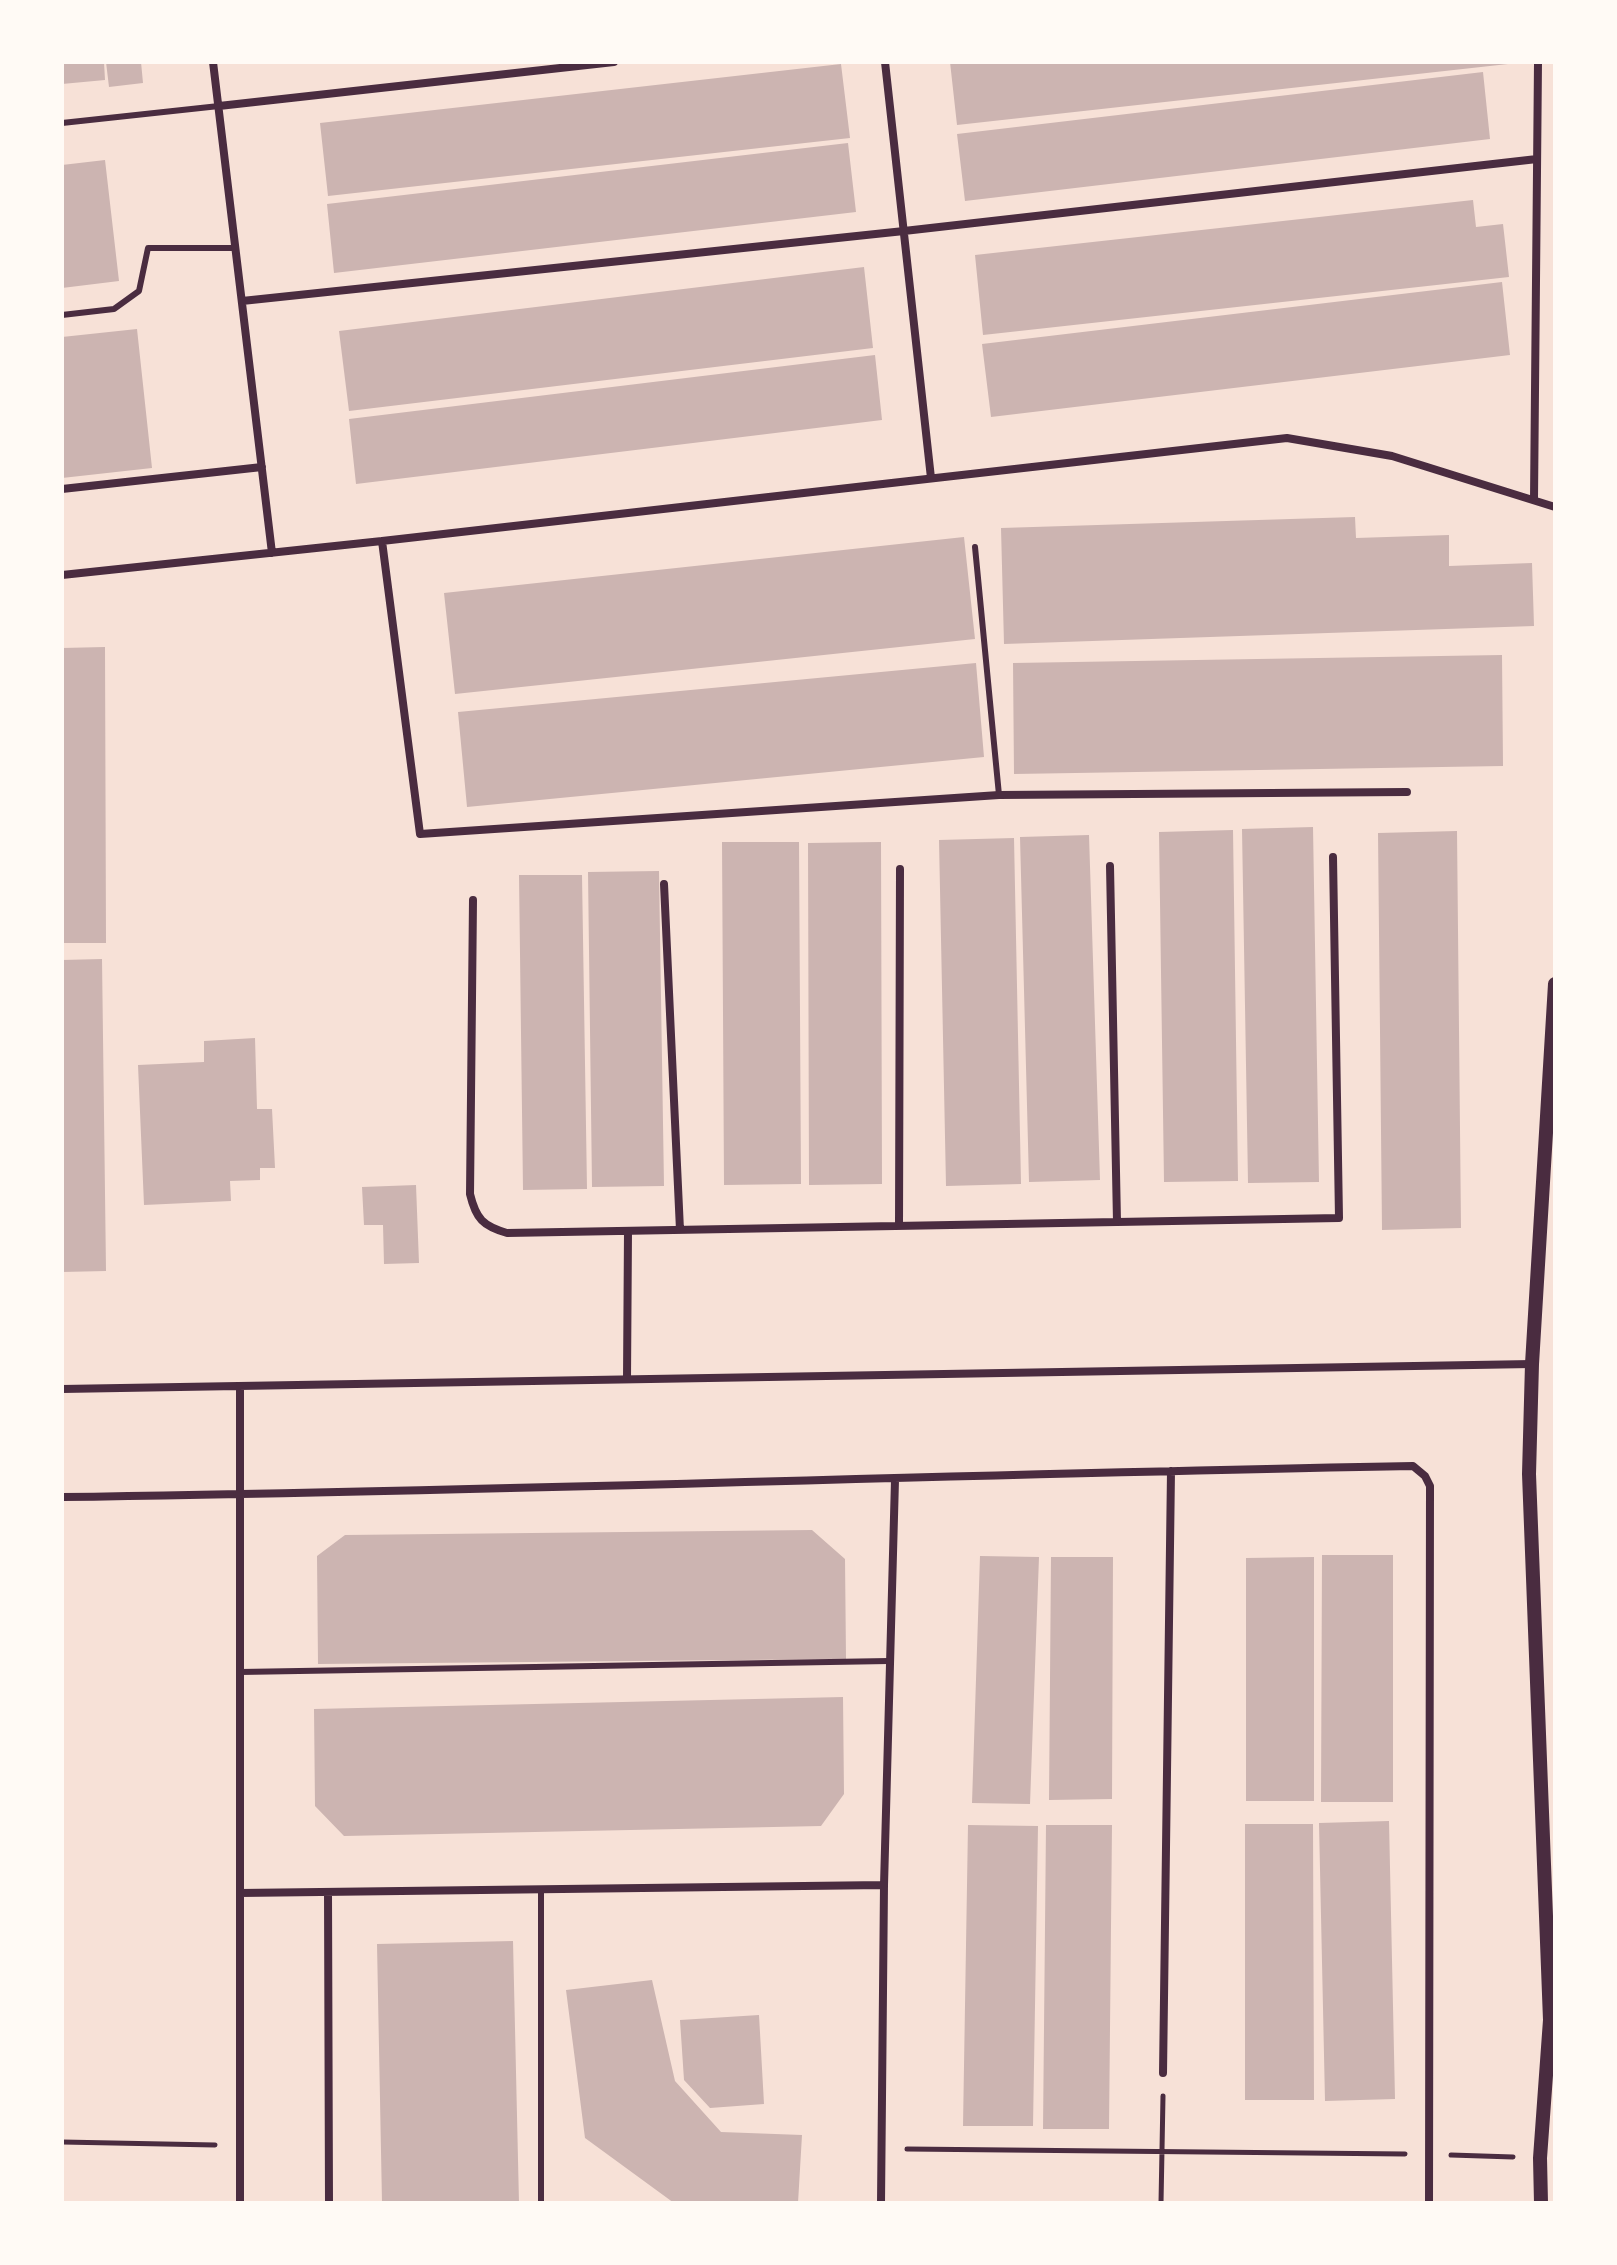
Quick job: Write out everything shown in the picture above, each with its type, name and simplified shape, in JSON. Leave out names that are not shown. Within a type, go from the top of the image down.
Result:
[{"type":"street","points":[[213,62],[272,553]]},
{"type":"street","points":[[219,106],[614,62]]},
{"type":"street","points":[[885,62],[931,478]]},
{"type":"street","points":[[1534,499],[1538,62]]},
{"type":"street","points":[[242,301],[904,231],[1537,159]]},
{"type":"street","points":[[62,575],[1287,438],[1392,456],[1555,507]]},
{"type":"street","points":[[62,489],[262,467]]},
{"type":"street","points":[[382,541],[420,834],[999,795],[1407,792]]},
{"type":"street","points":[[473,900],[470,1194],[480,1220],[492,1228],[507,1233],[1339,1218],[1333,857]]},
{"type":"street","points":[[1110,866],[1117,1222]]},
{"type":"street","points":[[899,1226],[900,869]]},
{"type":"street","points":[[664,884],[680,1230]]},
{"type":"street","points":[[1541,2203],[1540,2158],[1553,2020],[1529,1474],[1532,1364],[1555,984]]},
{"type":"street","points":[[627,1379],[628,1231]]},
{"type":"street","points":[[62,1389],[1532,1364]]},
{"type":"street","points":[[240,1386],[240,2203]]},
{"type":"street","points":[[62,1497],[1413,1466],[1425,1476],[1430,1486],[1429,2203]]},
{"type":"street","points":[[1163,2073],[1171,1471]]},
{"type":"street","points":[[881,2203],[884,1885],[895,1480]]},
{"type":"street","points":[[240,1893],[884,1885]]},
{"type":"street","points":[[328,1892],[329,2203]]},
{"type":"lane","points":[[62,123],[219,106]]},
{"type":"lane","points":[[62,315],[114,309],[139,291],[148,248],[235,248]]},
{"type":"lane","points":[[975,547],[999,795]]},
{"type":"lane","points":[[240,1672],[889,1661]]},
{"type":"lane","points":[[541,1890],[541,2203]]},
{"type":"path","points":[[1161,2203],[1163,2073]]},
{"type":"path","points":[[62,2142],[240,2146]]},
{"type":"path","points":[[882,2149],[1162,2150],[1540,2158]]},
{"type":"building","points":[[62,62],[104,62],[105,80],[62,84]]},
{"type":"building","points":[[106,62],[141,62],[143,83],[109,87]]},
{"type":"building","points":[[950,62],[1508,62],[1508,64],[957,125]]},
{"type":"building","points":[[841,64],[850,138],[328,196],[320,123]]},
{"type":"building","points":[[1483,72],[1490,139],[965,201],[957,134]]},
{"type":"building","points":[[848,143],[856,212],[334,273],[327,204]]},
{"type":"building","points":[[105,160],[119,281],[62,288],[62,165]]},
{"type":"building","points":[[1473,200],[1476,227],[1503,224],[1509,277],[983,335],[975,255]]},
{"type":"building","points":[[864,267],[873,348],[349,411],[339,331]]},
{"type":"building","points":[[1502,282],[1510,355],[991,417],[982,344]]},
{"type":"building","points":[[137,329],[152,468],[62,478],[62,337]]},
{"type":"building","points":[[875,355],[882,420],[356,484],[349,419]]},
{"type":"building","points":[[1355,517],[1356,538],[1449,535],[1449,566],[1532,563],[1534,626],[1004,644],[1001,528]]},
{"type":"building","points":[[964,537],[975,639],[455,694],[444,593]]},
{"type":"building","points":[[105,647],[106,943],[62,943],[62,648]]},
{"type":"building","points":[[1502,655],[1503,766],[1014,774],[1013,663]]},
{"type":"building","points":[[976,663],[984,757],[467,807],[458,712]]},
{"type":"building","points":[[1313,827],[1319,1182],[1248,1183],[1242,829]]},
{"type":"building","points":[[1233,830],[1238,1181],[1164,1182],[1159,832]]},
{"type":"building","points":[[1457,831],[1461,1228],[1382,1230],[1378,833]]},
{"type":"building","points":[[1089,835],[1100,1180],[1029,1182],[1020,837]]},
{"type":"building","points":[[1014,838],[1021,1184],[946,1186],[939,840]]},
{"type":"building","points":[[722,842],[799,842],[801,1184],[724,1185]]},
{"type":"building","points":[[881,842],[882,1184],[809,1185],[808,843]]},
{"type":"building","points":[[659,871],[664,1186],[592,1187],[588,872]]},
{"type":"building","points":[[519,875],[582,875],[587,1189],[523,1190]]},
{"type":"building","points":[[102,959],[106,1271],[62,1272],[62,960]]},
{"type":"building","points":[[255,1038],[257,1109],[272,1109],[275,1168],[260,1168],[260,1180],[230,1181],[231,1201],[144,1205],[138,1065],[204,1062],[204,1041]]},
{"type":"building","points":[[416,1185],[419,1263],[384,1264],[383,1225],[364,1225],[362,1187]]},
{"type":"building","points":[[812,1530],[845,1559],[846,1659],[318,1664],[317,1556],[345,1535]]},
{"type":"building","points":[[1322,1555],[1393,1555],[1393,1802],[1321,1802]]},
{"type":"building","points":[[980,1556],[1039,1557],[1030,1804],[972,1803]]},
{"type":"building","points":[[1051,1557],[1113,1557],[1112,1799],[1049,1800]]},
{"type":"building","points":[[1314,1557],[1314,1801],[1246,1801],[1246,1558]]},
{"type":"building","points":[[843,1697],[844,1794],[821,1826],[344,1836],[315,1806],[314,1709]]},
{"type":"building","points":[[1389,1821],[1395,2099],[1325,2101],[1319,1823]]},
{"type":"building","points":[[1245,1824],[1313,1824],[1314,2100],[1245,2100]]},
{"type":"building","points":[[968,1825],[1038,1826],[1033,2126],[963,2126]]},
{"type":"building","points":[[1046,1825],[1112,1825],[1109,2129],[1043,2129]]},
{"type":"building","points":[[513,1941],[519,2203],[382,2203],[377,1944]]},
{"type":"building","points":[[652,1980],[675,2081],[721,2132],[802,2135],[798,2203],[674,2203],[585,2138],[566,1990]]},
{"type":"building","points":[[759,2015],[764,2104],[710,2108],[684,2080],[680,2020]]}]
